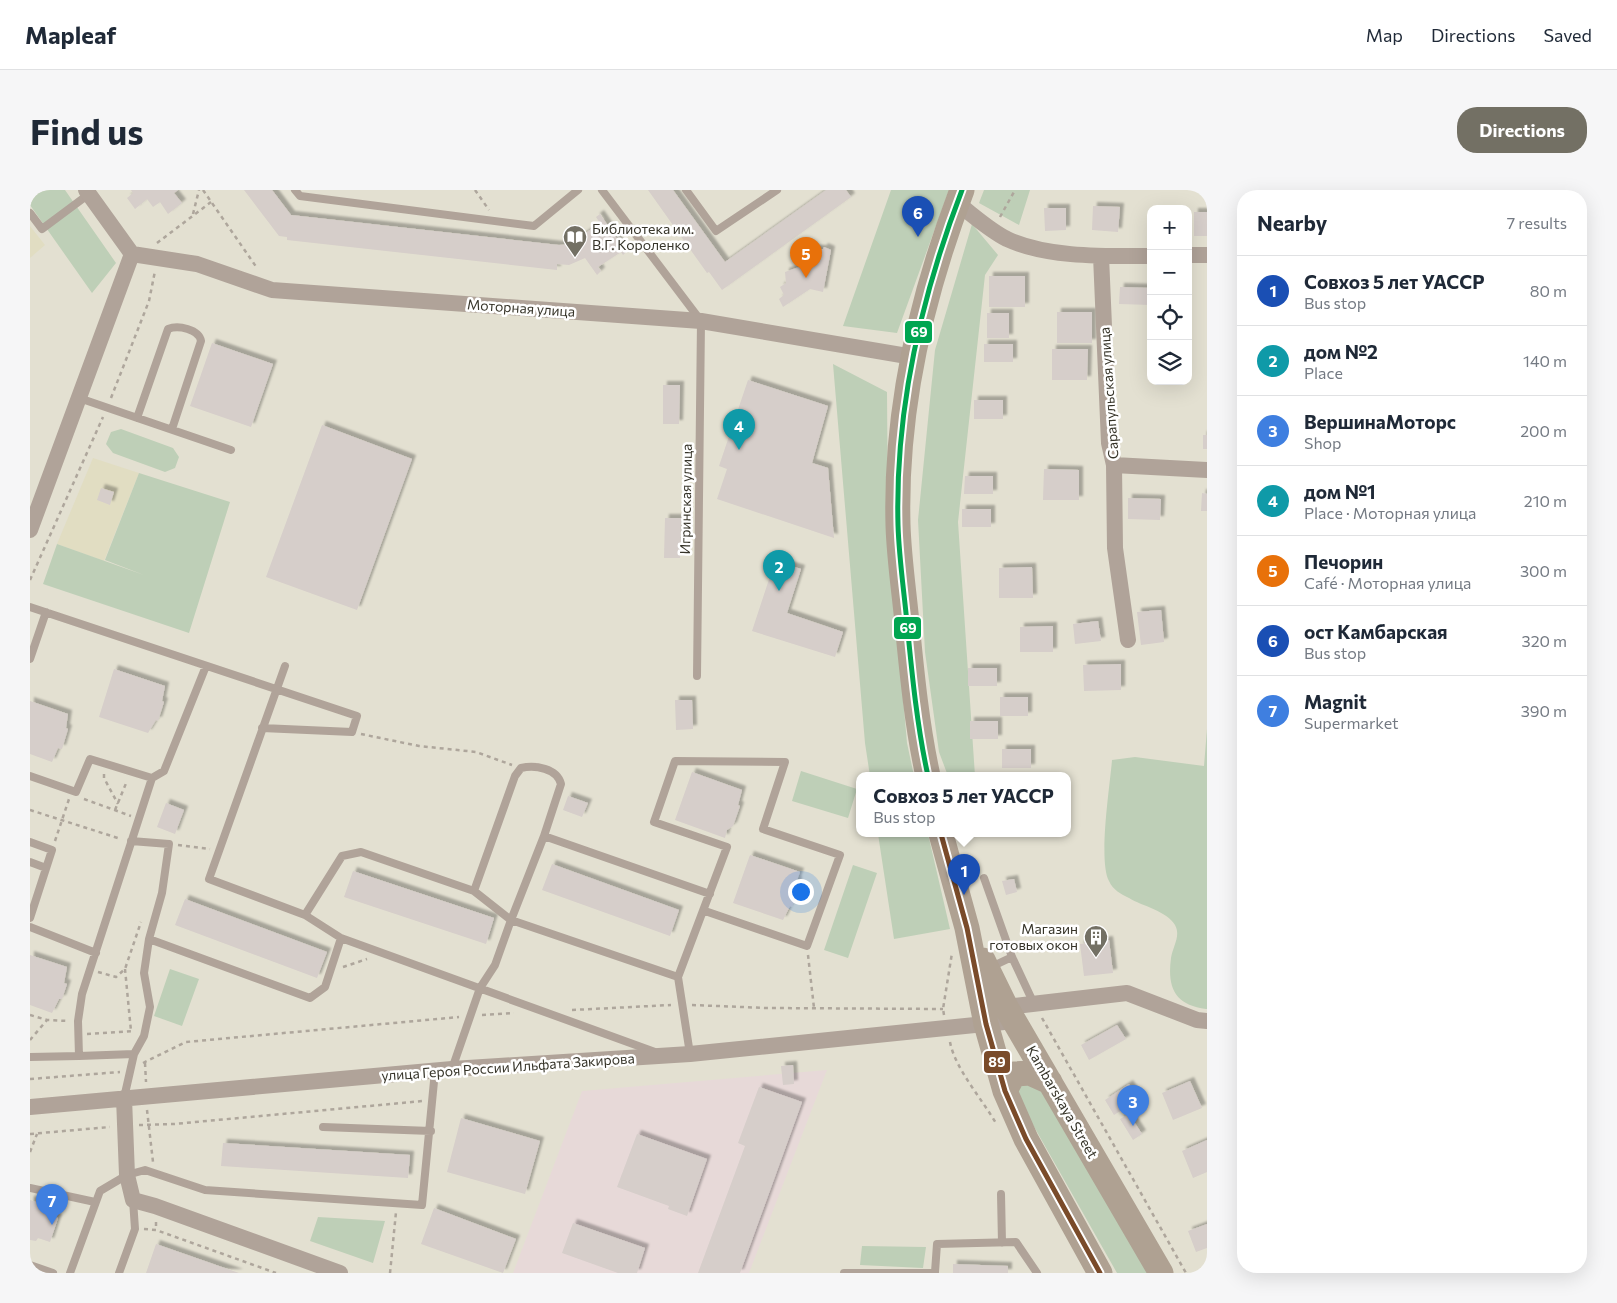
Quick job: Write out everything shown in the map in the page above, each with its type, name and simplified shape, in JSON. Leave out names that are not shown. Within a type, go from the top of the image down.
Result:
[{"type":"main road","points":[[927,772],[911,667],[898,526],[901,436],[913,357],[928,292],[959,197]]},
{"type":"main road","name":"Kambarskaya Street","points":[[942,837],[960,937],[1006,1091],[1026,1139],[1100,1273]]},
{"type":"main road","name":"Kambarskaya Street","points":[[960,937],[987,968],[1010,1014],[1161,1273]]},
{"type":"main road","points":[[1006,1091],[1014,1074],[1030,1073],[1050,1082]]},
{"type":"street","points":[[30,530],[132,254],[88,192]]},
{"type":"street","points":[[959,197],[994,229],[1007,238],[1054,252],[1101,256],[1147,256]]},
{"type":"street","name":"Моторная улица","points":[[132,254],[197,264],[272,290],[701,321],[913,357]]},
{"type":"street","points":[[1192,255],[1207,255]]},
{"type":"street","name":"Сарапульская улица","points":[[1101,256],[1109,443],[1114,466],[1207,470]]},
{"type":"street","points":[[1114,466],[1115,548],[1128,640]]},
{"type":"street","name":"улица Героя России Ильфата Закирова","points":[[30,1107],[452,1069],[690,1054],[986,1024],[1034,1004],[1127,993],[1197,1020],[1207,1020]]},
{"type":"street","points":[[124,1098],[134,1128],[127,1175],[133,1200],[155,1206],[340,1273]]},
{"type":"lane","points":[[295,190],[300,196],[534,226],[578,190]]},
{"type":"lane","points":[[602,190],[701,321]]},
{"type":"lane","points":[[686,190],[716,231],[777,190]]},
{"type":"lane","points":[[30,213],[42,229],[88,192]]},
{"type":"lane","name":"Игринская улица","points":[[697,676],[701,321]]},
{"type":"lane","points":[[137,418],[168,329],[175,327],[192,331],[198,334],[201,341],[172,430]]},
{"type":"lane","points":[[79,398],[231,450]]},
{"type":"lane","points":[[30,606],[357,716],[352,732],[262,728]]},
{"type":"lane","points":[[30,658],[46,612]]},
{"type":"lane","points":[[80,1056],[78,1022],[82,994],[131,841],[152,778],[164,771],[206,666]]},
{"type":"lane","points":[[286,666],[276,688],[209,879],[305,915],[341,938],[547,1011],[666,1056]]},
{"type":"lane","points":[[30,776],[72,793],[76,792],[90,759],[152,778]]},
{"type":"lane","points":[[690,1054],[684,1005],[678,977],[705,910],[727,847],[654,822],[676,761],[785,762],[763,829],[840,855],[806,946],[705,910]]},
{"type":"lane","points":[[452,1069],[480,988],[495,965],[544,836],[561,784],[560,779],[550,771],[528,766],[521,768],[516,776],[474,892]]},
{"type":"lane","points":[[544,836],[710,894]]},
{"type":"lane","points":[[124,1098],[134,1054],[145,1030],[150,1007],[144,972],[149,939],[162,893],[169,844],[131,841]]},
{"type":"lane","points":[[30,842],[52,850],[30,918]]},
{"type":"lane","points":[[305,915],[335,865],[342,856],[352,852],[374,856],[474,892],[511,920],[678,977]]},
{"type":"lane","points":[[30,862],[46,868]]},
{"type":"lane","points":[[984,878],[1012,957],[1034,1004]]},
{"type":"lane","points":[[30,927],[96,953]]},
{"type":"lane","points":[[149,939],[310,998],[324,987],[341,938]]},
{"type":"lane","points":[[987,968],[1012,957]]},
{"type":"lane","points":[[30,1057],[134,1054]]},
{"type":"lane","points":[[70,1273],[100,1191],[127,1175],[145,1170],[205,1190],[422,1205],[431,1131],[435,1071]]},
{"type":"lane","points":[[323,1127],[431,1131]]},
{"type":"lane","points":[[30,1188],[96,1202]]},
{"type":"lane","points":[[1001,1194],[1002,1243]]},
{"type":"lane","points":[[119,1273],[135,1229],[133,1200]]},
{"type":"lane","points":[[844,1273],[935,1272],[937,1244],[1016,1242],[1037,1273]]},
{"type":"lane","points":[[30,1266],[53,1273]]},
{"type":"path","points":[[201,190],[272,290]]},
{"type":"path","points":[[193,216],[201,190]]},
{"type":"path","points":[[475,190],[496,220]]},
{"type":"path","points":[[994,229],[1015,190]]},
{"type":"path","points":[[30,580],[106,408],[149,301],[157,243],[211,202]]},
{"type":"path","points":[[352,732],[419,746],[476,752],[521,768]]},
{"type":"path","points":[[105,763],[104,778],[118,804]]},
{"type":"path","points":[[115,810],[131,771]]},
{"type":"path","points":[[52,850],[72,793],[139,818]]},
{"type":"path","points":[[30,810],[131,841]]},
{"type":"path","points":[[169,844],[198,846],[219,851]]},
{"type":"path","points":[[130,1031],[124,969],[143,916]]},
{"type":"path","points":[[30,1079],[110,1074],[131,1070],[186,1042],[469,1016],[684,1005],[943,1008],[960,937]]},
{"type":"path","points":[[806,946],[814,1008]]},
{"type":"path","points":[[330,971],[374,957],[376,949]]},
{"type":"path","points":[[90,970],[116,977],[124,969]]},
{"type":"path","points":[[1034,1004],[1186,1273]]},
{"type":"path","points":[[30,1015],[47,1020],[78,1022]]},
{"type":"path","points":[[30,1040],[47,1020]]},
{"type":"path","points":[[78,1035],[145,1030]]},
{"type":"path","points":[[145,1062],[148,1125],[154,1166],[147,1164]]},
{"type":"path","points":[[30,1134],[134,1128],[148,1125],[433,1100]]},
{"type":"path","points":[[30,1152],[37,1134]]},
{"type":"path","points":[[390,1273],[397,1203]]},
{"type":"path","points":[[155,1206],[156,1230]]},
{"type":"path","points":[[135,1229],[156,1230],[276,1273]]},
{"type":"shaded area","points":[[30,226],[45,245],[30,258]]},
{"type":"shaded area","points":[[93,458],[139,473],[104,561],[57,544]]},
{"type":"shaded area","points":[[827,1070],[749,1273],[513,1273],[582,1091]]},
{"type":"green space","points":[[30,190],[65,190],[116,263],[92,293],[30,205]]},
{"type":"green space","points":[[891,190],[949,190],[897,333],[843,326]]},
{"type":"green space","points":[[984,190],[1030,190],[1019,225],[979,203]]},
{"type":"green space","points":[[972,224],[998,255],[985,275],[958,522],[975,772],[946,772],[939,752],[925,652],[918,520],[935,350]]},
{"type":"green space","points":[[833,364],[887,392],[888,526],[907,743],[913,772],[869,772],[865,743]]},
{"type":"green space","points":[[121,429],[173,448],[179,457],[175,468],[165,472],[113,453],[106,444],[111,432]]},
{"type":"green space","points":[[139,473],[230,502],[189,633],[43,584],[57,544],[144,575],[105,560]]},
{"type":"green space","points":[[1207,729],[1206,1009],[1187,1004],[1175,993],[1170,978],[1170,969],[1177,929],[1166,916],[1123,895],[1113,887],[1106,871],[1105,840],[1112,760],[1135,757],[1204,766]]},
{"type":"green space","points":[[801,771],[856,789],[848,818],[792,801]]},
{"type":"green space","points":[[878,837],[929,837],[950,929],[894,939]]},
{"type":"green space","points":[[853,865],[877,873],[848,958],[824,950]]},
{"type":"green space","points":[[170,969],[199,979],[182,1026],[154,1016]]},
{"type":"green space","points":[[1035,1081],[1150,1273],[1117,1273],[1020,1102],[1016,1086]]},
{"type":"green space","points":[[318,1217],[385,1221],[373,1263],[310,1241]]},
{"type":"green space","points":[[862,1246],[926,1247],[923,1268],[860,1265]]},
{"type":"building","points":[[131,190],[178,190],[174,193],[182,203],[168,214],[160,202],[153,207],[147,199],[135,209],[127,198],[133,193]]},
{"type":"building","points":[[244,190],[272,190],[291,215],[559,245],[575,244],[574,241],[600,223],[596,217],[600,214],[626,252],[623,255],[621,252],[598,267],[601,271],[597,275],[585,258],[569,265],[557,264],[557,270],[287,240],[287,237],[279,236]]},
{"type":"building","points":[[648,190],[673,190],[725,262],[826,190],[846,190],[851,197],[722,290],[709,272],[707,273]]},
{"type":"building","points":[[1093,206],[1120,207],[1118,232],[1092,230]]},
{"type":"building","points":[[1044,208],[1066,208],[1066,230],[1045,231]]},
{"type":"building","points":[[1194,212],[1207,212],[1207,236],[1194,236]]},
{"type":"building","points":[[824,247],[831,250],[823,292],[810,289],[783,307],[779,299],[784,295],[780,287],[786,283],[785,272],[799,267],[802,258],[811,257],[813,249],[823,249]]},
{"type":"building","points":[[989,276],[1025,276],[1025,307],[989,307]]},
{"type":"building","points":[[1120,287],[1147,288],[1147,305],[1119,304]]},
{"type":"building","points":[[1057,312],[1092,312],[1092,343],[1057,343]]},
{"type":"building","points":[[987,313],[1009,313],[1009,338],[987,338]]},
{"type":"building","points":[[212,343],[273,364],[251,427],[190,406]]},
{"type":"building","points":[[984,344],[1013,344],[1013,362],[984,362]]},
{"type":"building","points":[[1052,349],[1088,349],[1087,380],[1052,380]]},
{"type":"building","points":[[748,380],[828,406],[812,463],[828,468],[834,538],[717,499],[727,469],[719,466]]},
{"type":"building","points":[[663,385],[680,385],[679,424],[663,424]]},
{"type":"building","points":[[974,400],[1003,400],[1003,419],[974,419]]},
{"type":"building","points":[[322,425],[412,459],[357,610],[266,577]]},
{"type":"building","points":[[1203,435],[1207,435],[1207,449],[1203,449]]},
{"type":"building","points":[[1044,469],[1079,470],[1079,500],[1043,500]]},
{"type":"building","points":[[965,476],[993,476],[993,494],[964,494]]},
{"type":"building","points":[[101,488],[114,492],[110,505],[97,500]]},
{"type":"building","points":[[1202,493],[1207,494],[1207,511],[1201,511]]},
{"type":"building","points":[[1128,498],[1161,499],[1160,520],[1128,519]]},
{"type":"building","points":[[962,509],[991,509],[991,527],[962,527]]},
{"type":"building","points":[[665,518],[681,518],[680,558],[664,558]]},
{"type":"building","points":[[775,561],[801,569],[787,613],[843,632],[835,657],[752,631]]},
{"type":"building","points":[[1032,567],[1033,598],[999,598],[999,568]]},
{"type":"building","points":[[1161,610],[1164,642],[1141,645],[1137,612]]},
{"type":"building","points":[[1098,621],[1101,641],[1075,644],[1073,624]]},
{"type":"building","points":[[1053,626],[1053,652],[1020,652],[1020,627]]},
{"type":"building","points":[[1121,664],[1121,690],[1084,691],[1083,665]]},
{"type":"building","points":[[968,668],[997,668],[997,686],[968,686]]},
{"type":"building","points":[[114,669],[165,686],[162,701],[164,702],[158,721],[156,720],[148,733],[99,717]]},
{"type":"building","points":[[1000,697],[1028,697],[1028,716],[1000,716]]},
{"type":"building","points":[[675,700],[692,700],[693,729],[676,730]]},
{"type":"building","points":[[30,701],[68,714],[66,728],[68,729],[62,749],[58,748],[52,762],[30,754]]},
{"type":"building","points":[[970,721],[998,721],[998,739],[970,739]]},
{"type":"building","points":[[1002,749],[1031,749],[1031,768],[1002,768]]},
{"type":"building","points":[[692,772],[742,790],[738,805],[740,806],[733,826],[727,830],[725,838],[675,820]]},
{"type":"building","points":[[568,796],[588,803],[582,817],[563,810]]},
{"type":"building","points":[[166,803],[184,810],[175,834],[157,827]]},
{"type":"building","points":[[750,855],[800,872],[796,888],[798,888],[792,907],[790,906],[783,920],[733,903]]},
{"type":"building","points":[[552,864],[679,910],[670,936],[542,890]]},
{"type":"building","points":[[353,871],[494,918],[486,944],[344,897]]},
{"type":"building","points":[[1014,879],[1017,892],[1006,895],[1002,881]]},
{"type":"building","points":[[185,899],[327,952],[317,978],[175,925]]},
{"type":"building","name":"Магазин готовых окон","points":[[1109,940],[1113,973],[1084,976],[1080,944]]},
{"type":"building","points":[[30,955],[67,967],[64,983],[67,984],[62,999],[59,999],[52,1013],[30,1005]]},
{"type":"building","points":[[1117,1025],[1126,1039],[1089,1060],[1081,1045]]},
{"type":"building","points":[[793,1065],[794,1084],[783,1085],[781,1066]]},
{"type":"building","points":[[1190,1081],[1202,1108],[1173,1120],[1162,1093]]},
{"type":"building","points":[[1129,1084],[1139,1099],[1114,1115],[1105,1100]]},
{"type":"building","points":[[759,1087],[802,1102],[740,1273],[698,1273],[745,1146],[738,1143]]},
{"type":"building","points":[[1129,1114],[1142,1134],[1133,1140],[1120,1119]]},
{"type":"building","points":[[461,1118],[540,1141],[525,1194],[447,1172]]},
{"type":"building","points":[[637,1134],[707,1159],[687,1216],[668,1209],[669,1206],[617,1187]]},
{"type":"building","points":[[1207,1140],[1207,1172],[1193,1178],[1182,1151]]},
{"type":"building","points":[[223,1143],[410,1155],[408,1178],[221,1166]]},
{"type":"building","points":[[30,1200],[48,1206],[46,1210],[53,1213],[52,1216],[58,1218],[50,1242],[38,1238],[36,1241],[30,1240]]},
{"type":"building","points":[[434,1208],[516,1239],[503,1273],[421,1244]]},
{"type":"building","points":[[573,1223],[645,1248],[637,1273],[618,1273],[562,1253]]},
{"type":"building","points":[[1207,1224],[1207,1248],[1196,1252],[1188,1231]]},
{"type":"building","points":[[156,1244],[239,1273],[146,1273]]},
{"type":"building","points":[[953,1264],[1008,1266],[1008,1273],[953,1273]]},
{"type":"transit line","name":"69","points":[[927,772],[915,700],[900,562],[898,482],[906,397],[923,313],[934,271],[962,190]]},
{"type":"transit line","name":"89","points":[[942,837],[967,928],[986,1024],[1005,1091],[1026,1139],[1100,1273]]},
{"type":"place","name":"ост Камбарская","points":[[918,237]]},
{"type":"place","name":"Библиотека им. В.Г. Короленко","points":[[575,258]]},
{"type":"place","name":"Печорин","points":[[806,278]]},
{"type":"place","name":"дом №1","points":[[739,450]]},
{"type":"place","name":"дом №2","points":[[779,591]]},
{"type":"place","name":"Совхоз 5 лет УАССР","points":[[964,895]]},
{"type":"place","name":"Магазин готовых окон","points":[[1096,958]]},
{"type":"place","name":"ВершинаМоторс","points":[[1133,1126]]},
{"type":"place","name":"Magnit","points":[[52,1225]]}]
